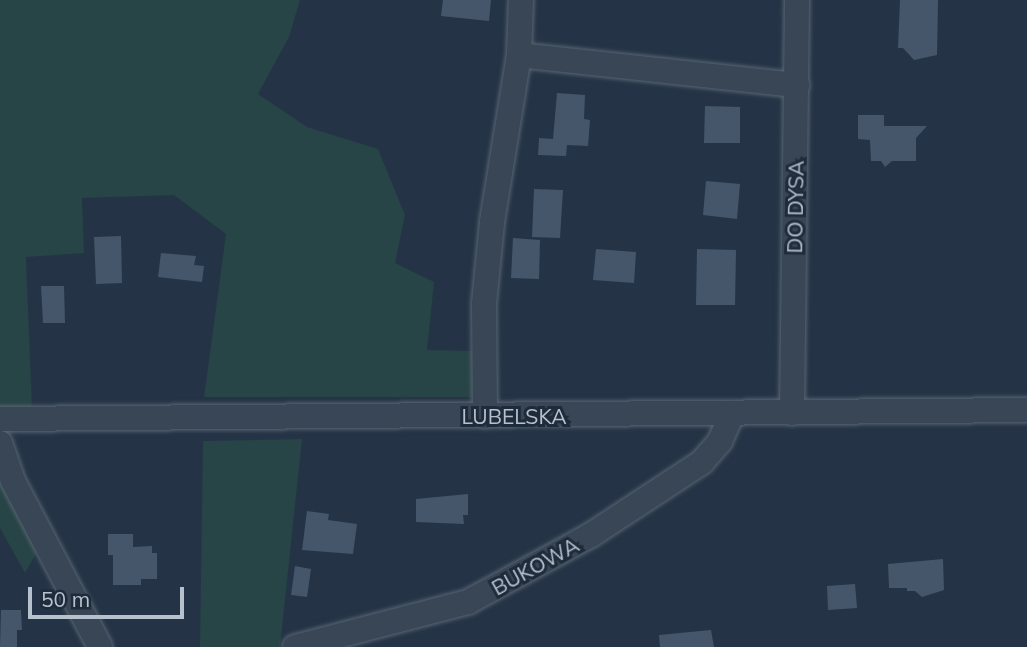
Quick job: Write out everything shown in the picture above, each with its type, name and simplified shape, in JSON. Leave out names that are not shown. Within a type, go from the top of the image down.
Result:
[{"type":"street","points":[[485,416],[485,304],[492,222],[519,55],[521,0]]},
{"type":"street","name":"DO DYSA","points":[[792,413],[797,0]]},
{"type":"street","points":[[519,55],[797,85]]},
{"type":"street","name":"LUBELSKA","points":[[0,419],[1027,410]]},
{"type":"street","name":"BUKOWA","points":[[295,647],[468,602],[592,535],[702,462],[720,441],[732,414]]},
{"type":"street","points":[[0,443],[13,481],[100,647]]},
{"type":"green space","points":[[0,0],[300,0],[289,37],[258,94],[307,127],[378,149],[405,215],[395,263],[434,282],[427,350],[477,351],[477,397],[204,397],[226,234],[174,195],[82,198],[84,253],[26,257],[32,410],[0,411]]},
{"type":"green space","points":[[302,439],[280,647],[200,647],[203,441]]},
{"type":"green space","points":[[0,474],[38,550],[25,573],[0,528]]},
{"type":"building","points":[[443,0],[491,0],[489,21],[441,16]]},
{"type":"building","points":[[900,0],[938,0],[937,55],[914,60],[903,48],[898,48]]},
{"type":"building","points":[[557,93],[585,95],[584,119],[590,120],[588,146],[567,145],[566,156],[538,155],[539,138],[553,139]]},
{"type":"building","points":[[705,106],[740,107],[740,143],[704,143]]},
{"type":"building","points":[[858,115],[884,115],[884,126],[927,126],[916,138],[916,161],[892,161],[885,167],[881,161],[871,161],[870,140],[858,139]]},
{"type":"building","points":[[706,181],[740,184],[737,219],[703,215]]},
{"type":"building","points":[[534,189],[563,190],[560,238],[532,237]]},
{"type":"building","points":[[121,236],[122,283],[96,284],[94,237]]},
{"type":"building","points":[[513,238],[540,240],[539,279],[511,278]]},
{"type":"building","points":[[596,249],[636,252],[634,283],[593,280]]},
{"type":"building","points":[[697,249],[736,250],[735,305],[696,305]]},
{"type":"building","points":[[161,253],[196,256],[194,265],[204,266],[202,282],[158,277]]},
{"type":"building","points":[[41,286],[64,286],[65,323],[43,323]]},
{"type":"building","points":[[468,494],[468,515],[463,515],[464,524],[416,522],[416,499]]},
{"type":"building","points":[[307,511],[329,514],[328,520],[357,524],[353,554],[302,550]]},
{"type":"building","points":[[108,534],[133,534],[133,547],[152,546],[152,553],[157,553],[157,579],[141,579],[141,585],[113,585],[113,555],[108,555]]},
{"type":"building","points":[[943,559],[944,590],[922,597],[915,591],[907,591],[907,588],[889,588],[888,564]]},
{"type":"building","points":[[295,566],[311,569],[307,597],[291,595]]},
{"type":"building","points":[[855,584],[857,608],[828,610],[827,586]]},
{"type":"building","points":[[1,610],[21,610],[22,630],[17,630],[17,647],[0,647]]},
{"type":"building","points":[[711,630],[714,647],[660,647],[659,635]]}]
